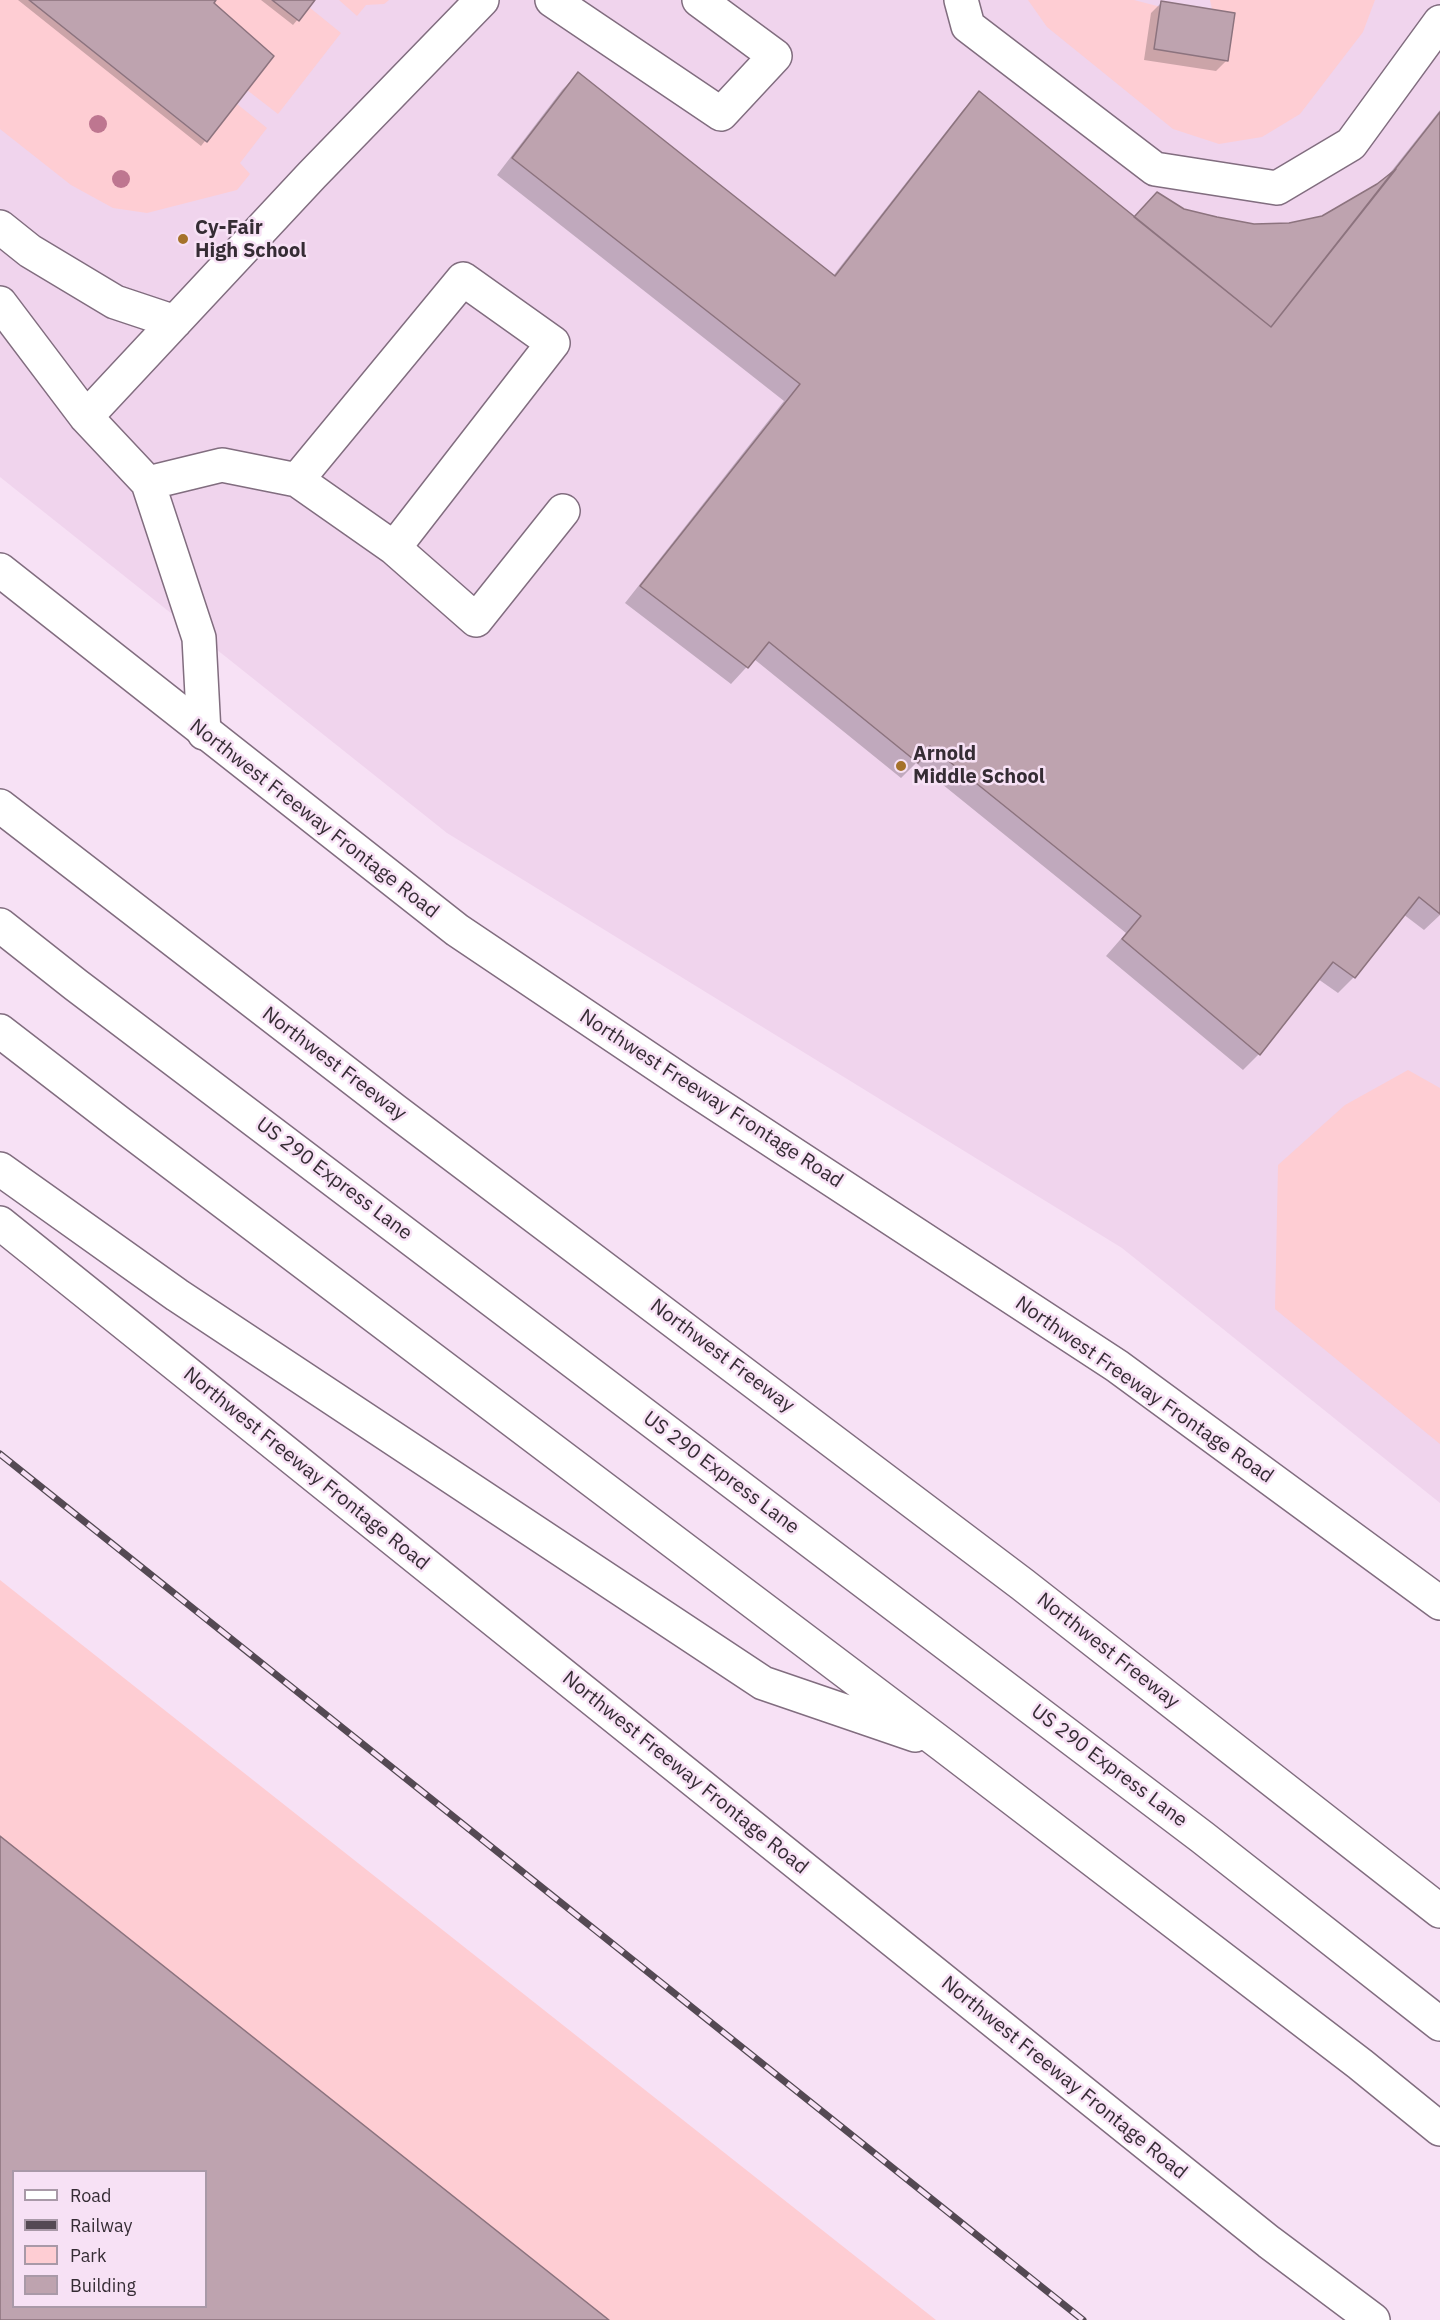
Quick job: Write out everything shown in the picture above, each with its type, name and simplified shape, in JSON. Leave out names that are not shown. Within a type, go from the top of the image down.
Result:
[{"type":"main road","points":[[86,417],[312,175],[482,0]]},
{"type":"main road","points":[[552,0],[721,114],[775,56],[699,0]]},
{"type":"main road","points":[[961,0],[968,26],[1155,169],[1277,188],[1351,144],[1440,22]]},
{"type":"main road","points":[[0,227],[30,251],[115,302],[175,322]]},
{"type":"main road","points":[[297,480],[463,279],[553,343],[394,548]]},
{"type":"main road","points":[[0,303],[86,417],[148,483],[199,638],[204,733]]},
{"type":"main road","points":[[148,483],[222,465],[297,480],[394,548],[476,620],[563,511]]},
{"type":"main road","name":"Northwest Freeway Frontage Road","points":[[0,570],[204,733],[457,930],[689,1086],[1117,1366],[1440,1604]]},
{"type":"main road","name":"Northwest Freeway","points":[[0,806],[394,1110],[1040,1598],[1440,1911]]},
{"type":"main road","name":"US 290 Express Lane","points":[[0,925],[85,992],[1183,1822],[1440,2024]]},
{"type":"main road","points":[[0,1031],[943,1745],[1351,2057],[1440,2129]]},
{"type":"main road","points":[[0,1169],[177,1295],[763,1683],[943,1745]]},
{"type":"main road","name":"Northwest Freeway Frontage Road","points":[[0,1223],[1260,2235],[1373,2320]]},
{"type":"shaded area","name":"Arnold Middle School","points":[[0,0],[1440,0],[1440,1503],[1122,1248],[447,833],[0,477]]},
{"type":"green space","points":[[0,0],[29,0],[206,142],[237,104],[267,128],[240,163],[250,174],[237,190],[147,213],[113,208],[71,185],[0,129]]},
{"type":"green space","points":[[216,0],[272,0],[299,21],[309,7],[341,33],[278,114],[247,90],[274,56],[214,3]]},
{"type":"green space","points":[[339,0],[389,0],[384,4],[366,5],[357,16]]},
{"type":"green space","points":[[1028,0],[1134,0],[1161,7],[1154,49],[1228,61],[1235,13],[1212,9],[1210,0],[1375,0],[1363,32],[1300,114],[1262,137],[1219,144],[1173,129],[1047,27]]},
{"type":"green space","points":[[1408,1070],[1440,1088],[1440,1444],[1275,1309],[1278,1165],[1345,1105]]},
{"type":"green space","points":[[0,1580],[936,2320],[0,2320]]},
{"type":"building","points":[[29,0],[216,0],[214,3],[274,56],[207,142]]},
{"type":"building","points":[[272,0],[315,0],[299,21]]},
{"type":"building","points":[[1161,1],[1235,13],[1228,61],[1154,49]]},
{"type":"building","points":[[578,72],[835,276],[979,91],[1271,327],[1440,112],[1440,914],[1419,897],[1355,978],[1333,962],[1260,1055],[1122,939],[1141,916],[930,746],[918,763],[769,642],[748,668],[640,586],[800,384],[512,158]]},
{"type":"building","points":[[1396,169],[1271,327],[1134,217],[1157,192],[1184,209],[1217,217],[1254,224],[1289,223],[1322,216],[1377,184]]},
{"type":"building","points":[[0,1836],[609,2320],[0,2320]]},
{"type":"railway","points":[[0,1454],[1083,2320]]},
{"type":"place","name":"Cy-Fair High School","points":[[183,239]]},
{"type":"place","name":"Arnold Middle School","points":[[901,766]]}]
